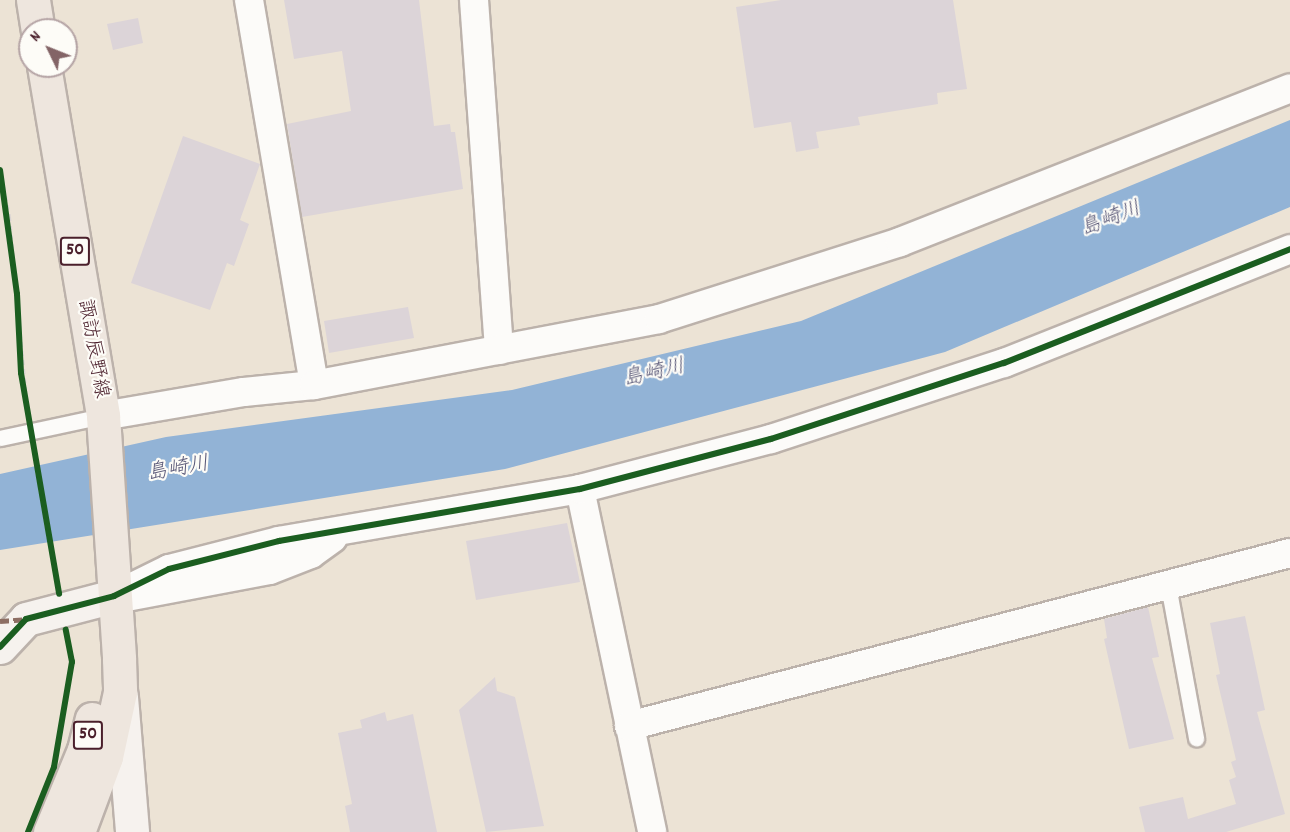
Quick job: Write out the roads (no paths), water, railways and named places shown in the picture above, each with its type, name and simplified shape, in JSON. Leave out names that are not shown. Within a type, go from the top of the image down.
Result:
[{"type":"main road","points":[[33,0],[36,18]]},
{"type":"main road","name":"諏訪辰野線","points":[[46,78],[103,426],[120,692],[106,757],[78,832]]},
{"type":"main road","name":"諏訪辰野線","points":[[50,832],[84,750],[116,634]]},
{"type":"street","points":[[249,0],[314,385]]},
{"type":"street","points":[[474,0],[499,350]]},
{"type":"street","points":[[103,426],[244,392],[314,385],[659,319],[900,242],[1290,88]]},
{"type":"street","points":[[0,647],[26,619],[113,584],[279,541],[340,533],[580,489],[771,439],[1004,363],[1290,249]]},
{"type":"street","points":[[580,489],[652,832]]},
{"type":"street","points":[[629,726],[1290,553]]},
{"type":"street","points":[[120,692],[132,832]]},
{"type":"lane","points":[[0,438],[31,438],[103,426]]},
{"type":"lane","points":[[1168,585],[1197,738]]},
{"type":"water","name":"島崎川","points":[[1290,120],[1290,207],[945,352],[505,469],[0,550],[0,474],[166,437],[512,390],[801,321]]}]
